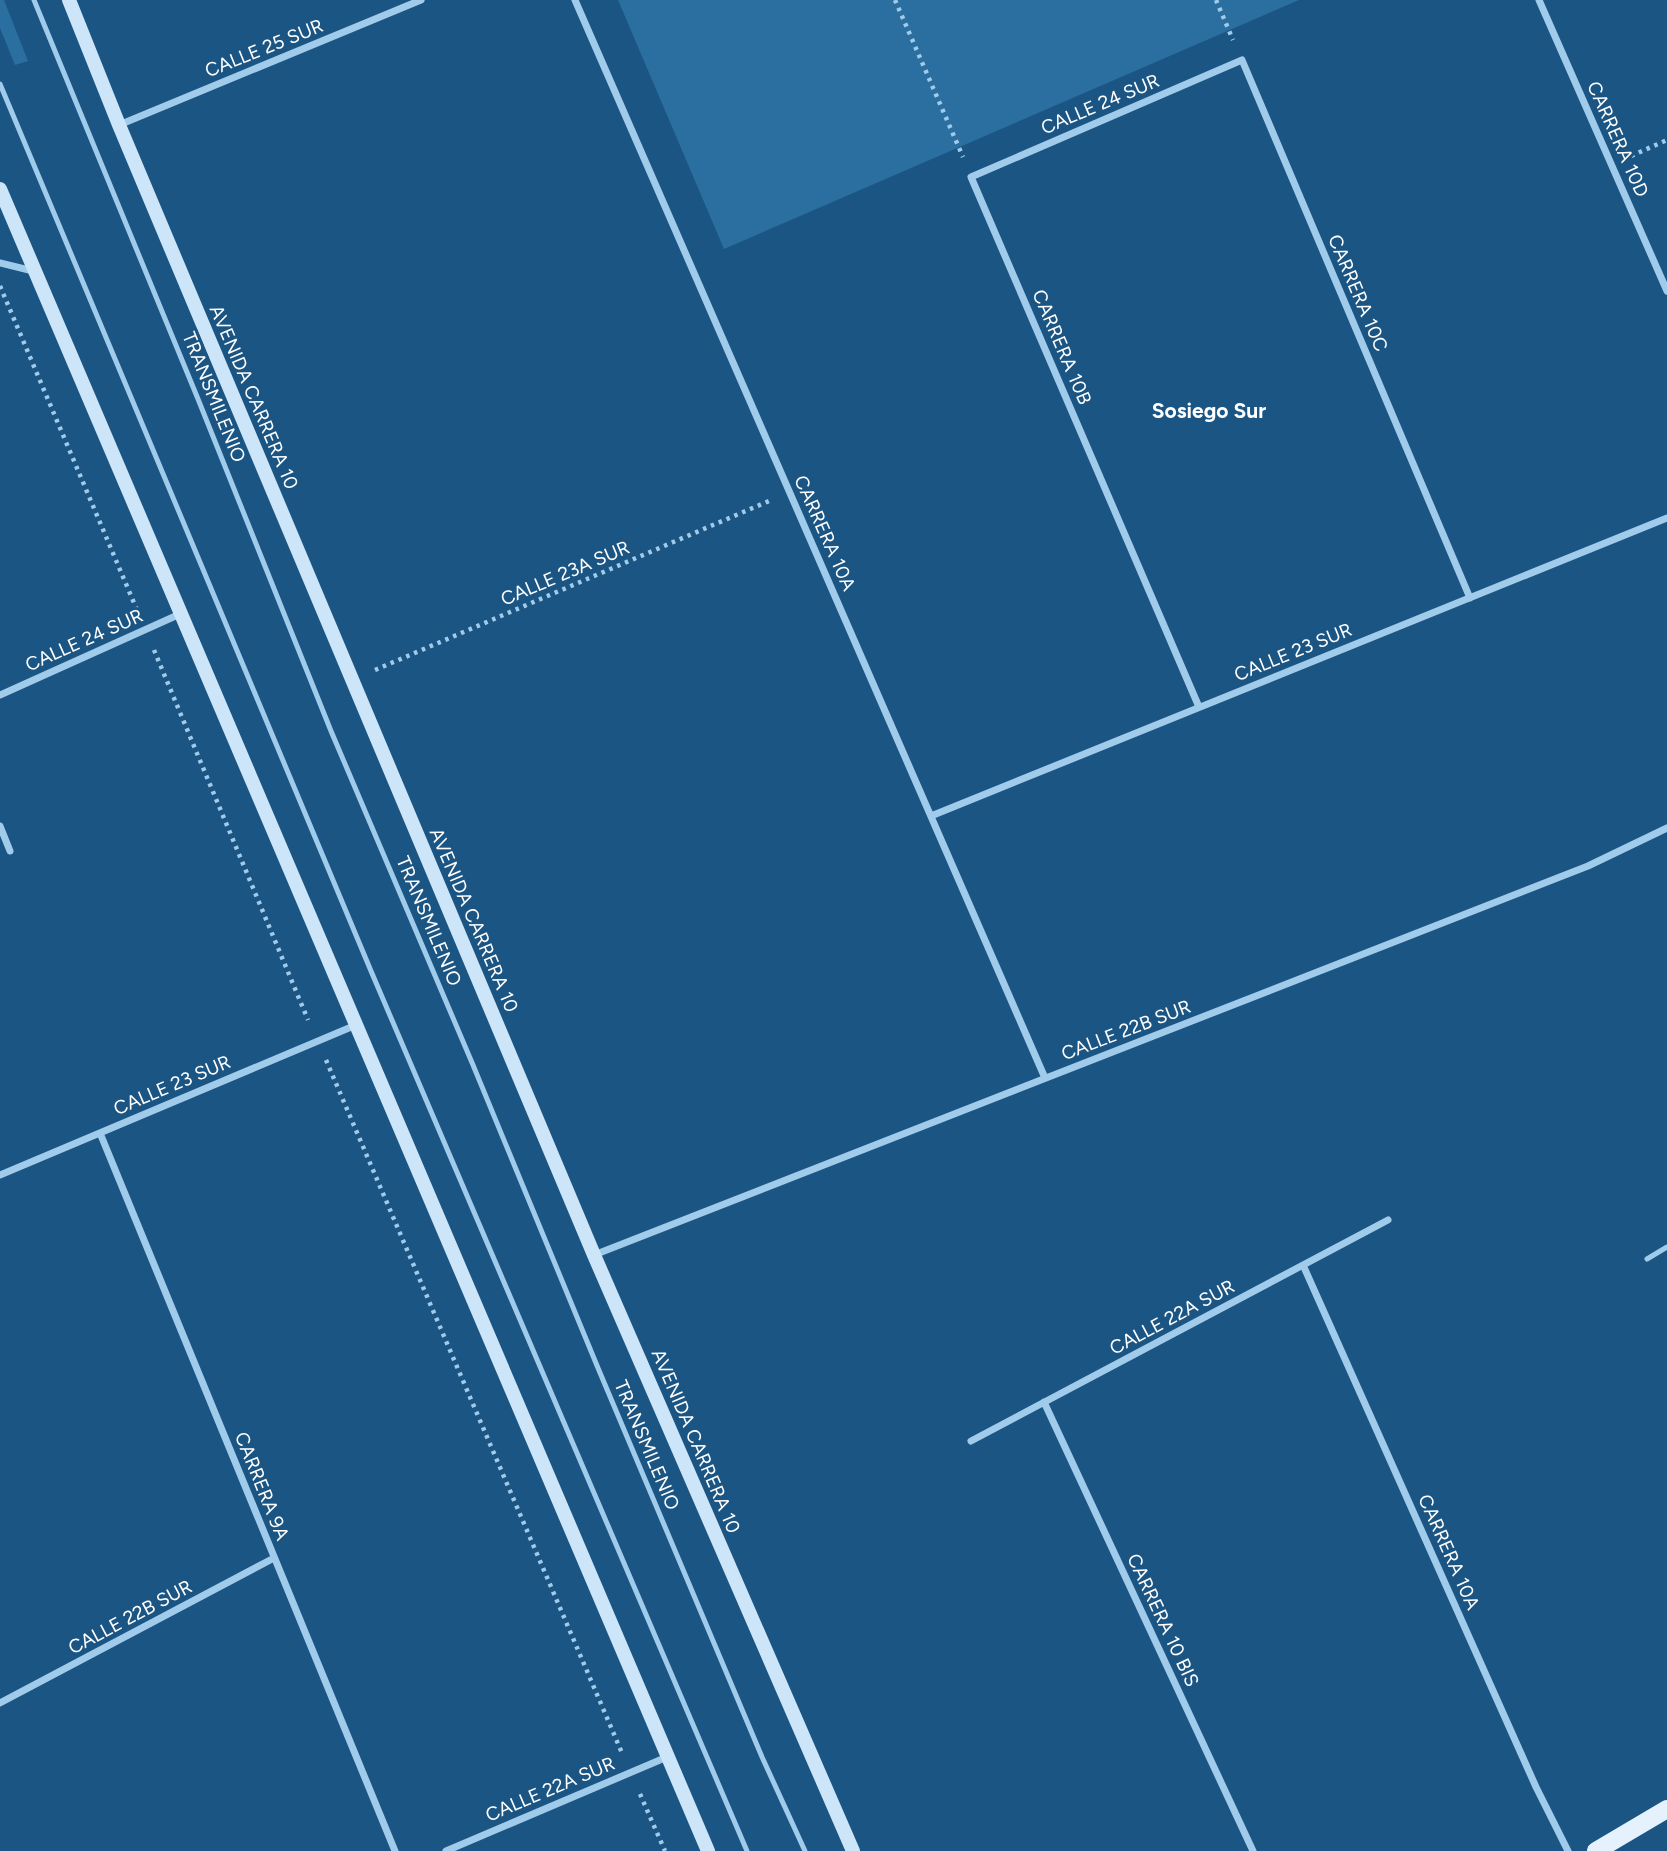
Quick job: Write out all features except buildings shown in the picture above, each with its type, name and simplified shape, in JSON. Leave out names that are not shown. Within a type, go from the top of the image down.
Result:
[{"type":"main road","name":"AVENIDA CARRERA 10","points":[[69,0],[119,125],[594,1255],[853,1851]]},
{"type":"main road","points":[[0,189],[708,1851]]},
{"type":"main road","points":[[1596,1851],[1667,1809]]},
{"type":"street","name":"CALLE 25 SUR","points":[[119,125],[422,0]]},
{"type":"street","name":"CARRERA 10A","points":[[575,0],[1045,1078]]},
{"type":"street","name":"CARRERA 10D","points":[[1539,0],[1667,291]]},
{"type":"street","name":"CALLE 24 SUR","points":[[971,177],[1242,60]]},
{"type":"street","name":"CARRERA 10C","points":[[1242,60],[1470,598]]},
{"type":"street","name":"CARRERA 10B","points":[[971,177],[1199,707]]},
{"type":"street","points":[[0,263],[36,271]]},
{"type":"street","name":"CALLE 23 SUR","points":[[931,816],[1667,518]]},
{"type":"street","name":"CALLE 24 SUR","points":[[0,695],[180,614]]},
{"type":"street","points":[[0,827],[10,851]]},
{"type":"street","name":"CALLE 22B SUR","points":[[594,1255],[1588,866],[1667,828]]},
{"type":"street","name":"CALLE 23 SUR","points":[[0,1175],[356,1025]]},
{"type":"street","name":"CARRERA 9A","points":[[100,1133],[395,1851]]},
{"type":"street","name":"CALLE 22A SUR","points":[[971,1441],[1388,1220]]},
{"type":"street","name":"CARRERA 10A","points":[[1303,1265],[1568,1851]]},
{"type":"street","name":"CARRERA 10 BIS","points":[[1044,1402],[1253,1851]]},
{"type":"street","name":"CALLE 22B SUR","points":[[0,1703],[274,1558]]},
{"type":"street","name":"CALLE 22A SUR","points":[[446,1851],[667,1757]]},
{"type":"lane","name":"TRANSMILENIO","points":[[34,0],[331,731],[730,1682],[805,1851]]},
{"type":"lane","points":[[0,84],[355,933],[747,1851]]},
{"type":"lane","points":[[1647,1259],[1667,1247]]},
{"type":"path","points":[[895,0],[971,177]]},
{"type":"path","points":[[1216,0],[1242,60]]},
{"type":"path","points":[[1611,164],[1667,140]]},
{"type":"path","points":[[0,285],[317,1041],[665,1851]]},
{"type":"path","name":"CALLE 23A SUR","points":[[352,680],[790,493]]},
{"type":"shaded area","points":[[0,0],[4,0],[28,61],[15,65],[0,28]]},
{"type":"shaded area","points":[[618,0],[1299,0],[724,249]]},
{"type":"district","name":"Sosiego Sur","points":[[1209,410]]}]
